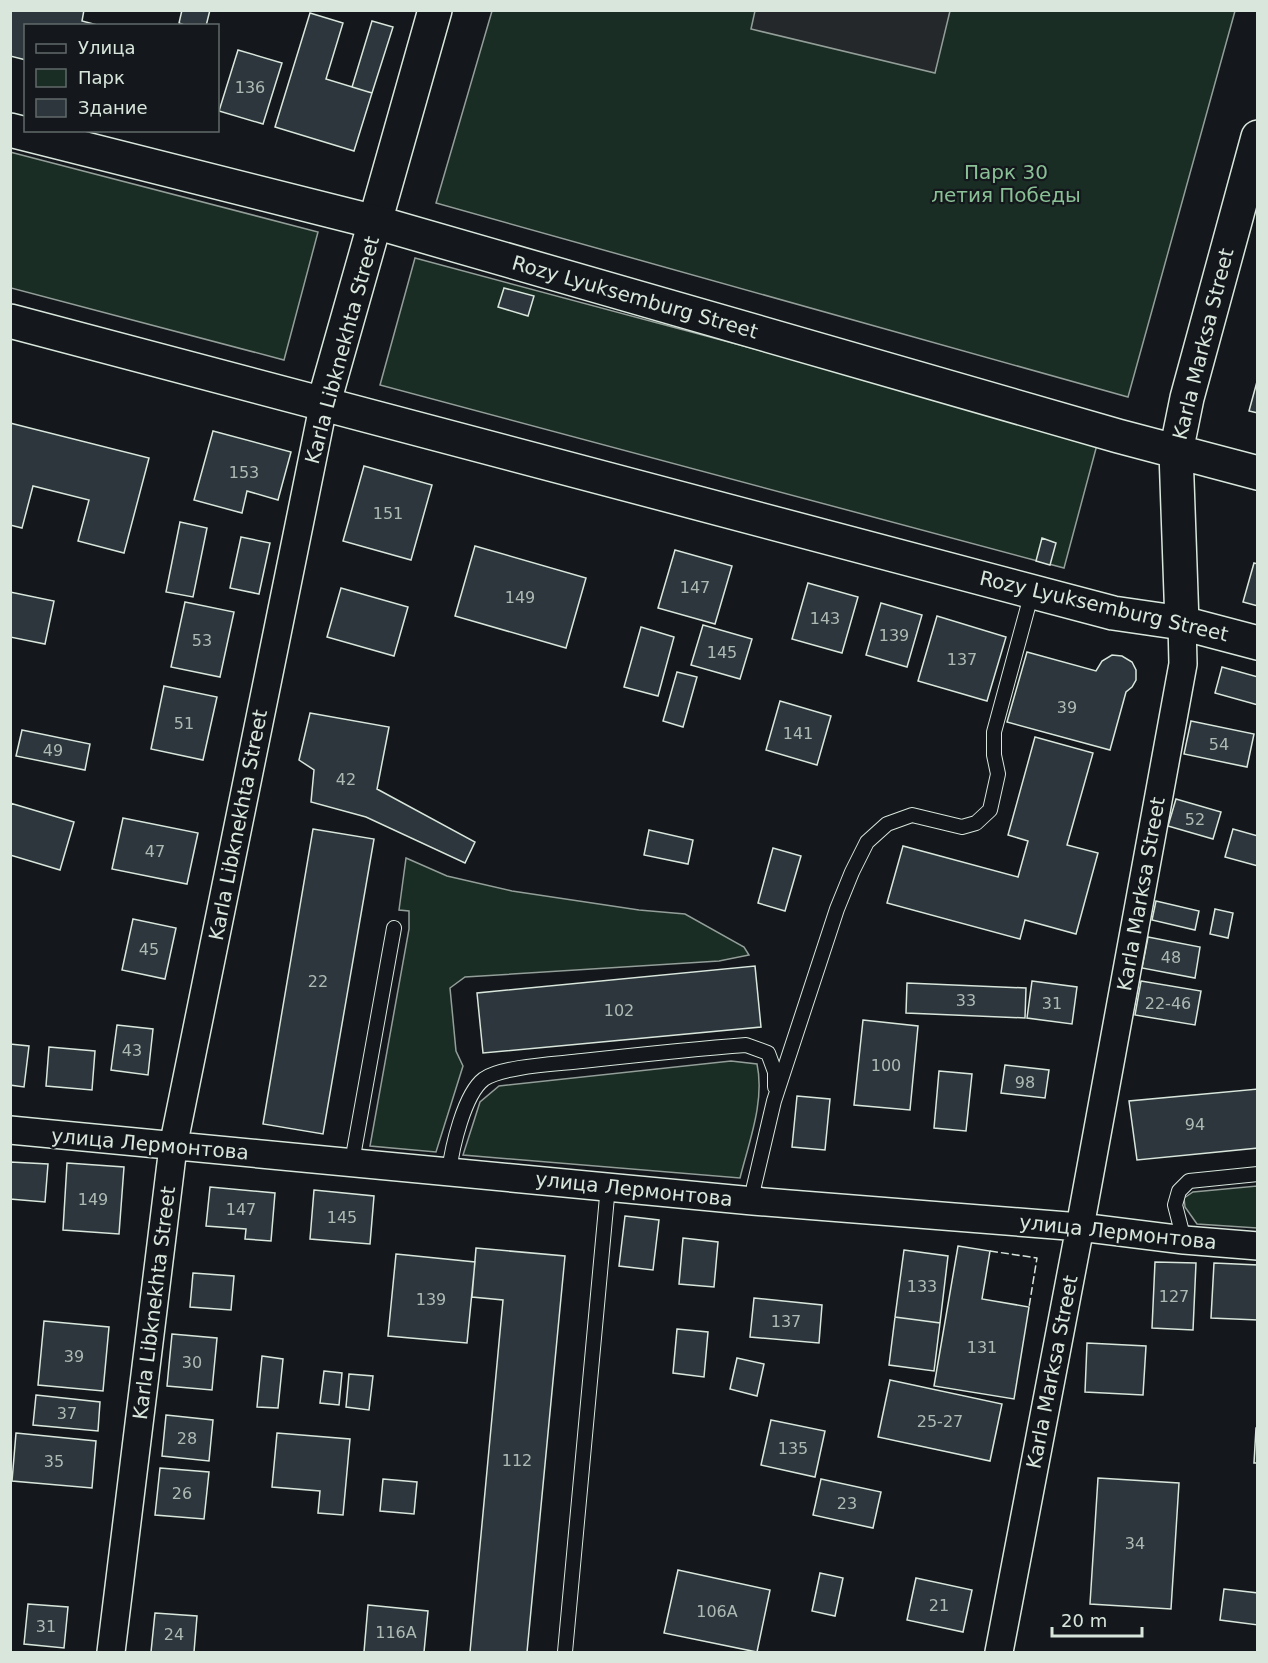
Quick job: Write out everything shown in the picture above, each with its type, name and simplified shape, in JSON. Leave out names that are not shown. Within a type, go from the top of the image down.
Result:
[{"type":"main road","name":"Karla Libknekhta Street","points":[[324,402],[435,10]]},
{"type":"main road","name":"Rozy Lyuksemburg Street","points":[[10,130],[375,222],[1176,452],[1257,473]]},
{"type":"main road","name":"Karla Marksa Street","points":[[1182,623],[1176,452],[1187,398],[1257,137]]},
{"type":"main road","name":"Rozy Lyuksemburg Street","points":[[10,321],[324,402],[1113,613],[1182,623],[1257,643]]},
{"type":"street","name":"Karla Libknekhta Street","points":[[111,1653],[173,1147],[324,402]]},
{"type":"street","name":"Karla Marksa Street","points":[[999,1653],[1183,664],[1182,623]]},
{"type":"street","name":"улица Лермонтова","points":[[10,1130],[753,1201],[1080,1227],[1184,1240],[1257,1246]]},
{"type":"lane","points":[[753,1201],[754,1186],[774,1101],[837,909],[867,842],[887,824],[912,815],[962,827],[976,823],[990,810],[998,774],[994,755],[994,732],[1032,592]]},
{"type":"lane","points":[[352,1162],[394,928]]},
{"type":"lane","points":[[449,1172],[451,1156],[467,1101],[483,1080],[499,1072],[746,1045],[768,1053],[775,1072],[774,1101]]},
{"type":"lane","points":[[1184,1240],[1175,1205],[1179,1191],[1189,1181],[1257,1174]]},
{"type":"lane","points":[[565,1653],[608,1186]]},
{"type":"green space","name":"Парк 30 летия Победы","points":[[492,11],[1235,11],[1128,397],[436,203]]},
{"type":"green space","points":[[10,152],[318,232],[284,360],[11,288]]},
{"type":"green space","points":[[415,258],[1098,441],[1064,568],[380,385]]},
{"type":"green space","points":[[406,858],[447,876],[512,891],[639,910],[685,914],[744,947],[749,955],[719,961],[465,977],[450,988],[456,1051],[463,1066],[436,1152],[370,1146],[409,929],[409,911],[399,910]]},
{"type":"green space","points":[[731,1061],[757,1064],[759,1078],[758,1107],[740,1178],[463,1155],[480,1102],[499,1086]]},
{"type":"green space","points":[[1257,1186],[1257,1228],[1197,1224],[1185,1207],[1184,1198],[1193,1192]]},
{"type":"shaded area","points":[[755,10],[950,11],[935,73],[751,29]]},
{"type":"building","points":[[10,10],[84,10],[82,21],[93,24],[24,24],[24,60],[10,56]]},
{"type":"building","points":[[182,10],[210,10],[206,24],[179,23]]},
{"type":"building","points":[[310,13],[343,23],[326,79],[372,93],[354,151],[275,127]]},
{"type":"building","points":[[372,21],[393,27],[372,93],[352,87]]},
{"type":"building","points":[[238,50],[282,63],[263,124],[219,111]]},
{"type":"building","points":[[504,288],[534,296],[528,316],[498,307]]},
{"type":"building","points":[[1258,378],[1258,413],[1249,411]]},
{"type":"building","points":[[10,423],[149,458],[124,553],[78,541],[89,500],[33,486],[22,528],[10,525]]},
{"type":"building","points":[[213,431],[291,452],[278,500],[247,491],[242,513],[194,500]]},
{"type":"building","points":[[364,466],[432,485],[411,560],[343,541]]},
{"type":"building","points":[[180,522],[207,528],[193,597],[166,592]]},
{"type":"building","points":[[241,537],[270,543],[259,594],[230,588]]},
{"type":"building","points":[[1042,538],[1056,543],[1050,565],[1036,561]]},
{"type":"building","points":[[475,546],[586,578],[566,648],[455,616]]},
{"type":"building","points":[[675,550],[732,566],[715,624],[658,608]]},
{"type":"building","points":[[1254,563],[1258,564],[1258,606],[1243,602]]},
{"type":"building","points":[[808,583],[858,597],[842,653],[792,639]]},
{"type":"building","points":[[341,588],[408,607],[394,656],[327,637]]},
{"type":"building","points":[[10,592],[54,601],[45,644],[10,637]]},
{"type":"building","points":[[185,602],[234,612],[220,677],[171,667]]},
{"type":"building","points":[[881,603],[922,615],[907,667],[866,655]]},
{"type":"building","points":[[937,616],[1006,637],[987,701],[918,681]]},
{"type":"building","points":[[703,625],[752,639],[740,679],[691,665]]},
{"type":"building","points":[[641,627],[674,637],[658,696],[624,687]]},
{"type":"building","points":[[1027,652],[1096,671],[1102,661],[1112,655],[1122,656],[1132,662],[1136,670],[1136,680],[1126,692],[1110,750],[1007,722]]},
{"type":"building","points":[[1222,667],[1258,677],[1258,705],[1215,693]]},
{"type":"building","points":[[677,672],[697,677],[683,727],[663,721]]},
{"type":"building","points":[[164,686],[217,697],[203,760],[151,749]]},
{"type":"building","points":[[780,701],[831,716],[817,765],[766,750]]},
{"type":"building","points":[[310,713],[389,727],[377,789],[475,842],[465,863],[366,817],[311,802],[314,770],[299,760]]},
{"type":"building","points":[[1191,721],[1254,734],[1247,767],[1184,754]]},
{"type":"building","points":[[22,730],[90,744],[85,770],[16,756]]},
{"type":"building","points":[[1035,737],[1093,753],[1067,845],[1098,853],[1076,934],[1025,920],[1020,939],[887,903],[903,846],[1018,877],[1028,841],[1008,835]]},
{"type":"building","points":[[1176,799],[1221,812],[1213,839],[1168,826]]},
{"type":"building","points":[[10,803],[74,822],[60,870],[10,855]]},
{"type":"building","points":[[123,818],[198,833],[187,884],[112,869]]},
{"type":"building","points":[[313,829],[374,839],[323,1134],[263,1124]]},
{"type":"building","points":[[1233,829],[1258,836],[1258,866],[1225,857]]},
{"type":"building","points":[[649,830],[693,840],[688,864],[644,855]]},
{"type":"building","points":[[773,848],[801,856],[785,911],[758,903]]},
{"type":"building","points":[[1156,901],[1199,911],[1195,930],[1152,920]]},
{"type":"building","points":[[1215,909],[1233,913],[1228,938],[1210,934]]},
{"type":"building","points":[[133,919],[176,928],[165,979],[122,970]]},
{"type":"building","points":[[1148,937],[1200,947],[1195,978],[1142,968]]},
{"type":"building","points":[[755,966],[761,1027],[483,1053],[477,993]]},
{"type":"building","points":[[1032,981],[1077,987],[1072,1024],[1027,1018]]},
{"type":"building","points":[[1141,981],[1201,991],[1195,1025],[1135,1015]]},
{"type":"building","points":[[907,983],[1026,988],[1025,1018],[906,1013]]},
{"type":"building","points":[[863,1020],[918,1026],[910,1110],[854,1105]]},
{"type":"building","points":[[117,1025],[153,1029],[148,1075],[111,1070]]},
{"type":"building","points":[[10,1044],[29,1046],[24,1087],[10,1085]]},
{"type":"building","points":[[49,1047],[95,1051],[92,1090],[46,1086]]},
{"type":"building","points":[[1005,1065],[1049,1070],[1045,1098],[1001,1093]]},
{"type":"building","points":[[939,1071],[972,1074],[966,1131],[934,1128]]},
{"type":"building","points":[[1258,1089],[1258,1148],[1137,1160],[1129,1101]]},
{"type":"building","points":[[797,1096],[830,1099],[825,1150],[792,1147]]},
{"type":"building","points":[[10,1162],[48,1164],[45,1202],[10,1199]]},
{"type":"building","points":[[67,1163],[124,1167],[119,1234],[63,1230]]},
{"type":"building","points":[[210,1187],[275,1193],[271,1241],[245,1239],[246,1229],[206,1226]]},
{"type":"building","points":[[314,1190],[374,1196],[370,1244],[310,1239]]},
{"type":"building","points":[[625,1216],[659,1220],[653,1270],[619,1266]]},
{"type":"building","points":[[683,1238],[718,1242],[714,1287],[679,1284]]},
{"type":"building","points":[[958,1246],[990,1251],[982,1299],[1029,1307],[1014,1399],[934,1386]]},
{"type":"building","points":[[476,1248],[565,1256],[527,1652],[470,1652],[503,1300],[472,1297]]},
{"type":"building","points":[[904,1250],[948,1256],[940,1323],[895,1317]]},
{"type":"building","points":[[396,1254],[475,1262],[467,1343],[388,1336]]},
{"type":"building","points":[[1155,1262],[1196,1263],[1193,1330],[1152,1328]]},
{"type":"building","points":[[1214,1263],[1258,1265],[1258,1320],[1211,1318]]},
{"type":"building","points":[[193,1273],[234,1276],[231,1310],[190,1307]]},
{"type":"building","points":[[754,1298],[822,1305],[819,1343],[750,1337]]},
{"type":"building","points":[[895,1317],[940,1323],[934,1371],[889,1365]]},
{"type":"building","points":[[44,1321],[109,1327],[103,1391],[38,1385]]},
{"type":"building","points":[[677,1329],[708,1332],[704,1377],[673,1373]]},
{"type":"building","points":[[172,1334],[217,1338],[212,1390],[167,1386]]},
{"type":"building","points":[[1087,1343],[1146,1346],[1143,1395],[1085,1392]]},
{"type":"building","points":[[262,1356],[283,1359],[278,1408],[257,1407]]},
{"type":"building","points":[[737,1358],[764,1364],[757,1396],[730,1389]]},
{"type":"building","points":[[324,1371],[342,1373],[339,1405],[320,1403]]},
{"type":"building","points":[[349,1374],[373,1376],[369,1410],[346,1407]]},
{"type":"building","points":[[890,1380],[1002,1404],[990,1461],[878,1437]]},
{"type":"building","points":[[36,1395],[100,1402],[98,1431],[33,1425]]},
{"type":"building","points":[[166,1415],[213,1420],[209,1461],[162,1456]]},
{"type":"building","points":[[771,1420],[825,1431],[815,1477],[761,1465]]},
{"type":"building","points":[[1256,1428],[1258,1428],[1258,1463],[1254,1463]]},
{"type":"building","points":[[16,1433],[96,1441],[92,1488],[12,1481]]},
{"type":"building","points":[[277,1433],[350,1439],[343,1515],[318,1513],[320,1491],[272,1487]]},
{"type":"building","points":[[160,1468],[209,1472],[204,1519],[155,1515]]},
{"type":"building","points":[[1098,1478],[1179,1483],[1171,1609],[1090,1604]]},
{"type":"building","points":[[383,1479],[417,1482],[414,1514],[380,1511]]},
{"type":"building","points":[[821,1479],[881,1492],[873,1528],[813,1515]]},
{"type":"building","points":[[678,1570],[770,1590],[757,1652],[664,1633]]},
{"type":"building","points":[[820,1573],[843,1578],[835,1616],[812,1611]]},
{"type":"building","points":[[916,1578],[972,1590],[963,1632],[907,1620]]},
{"type":"building","points":[[1224,1589],[1258,1593],[1258,1625],[1220,1620]]},
{"type":"building","points":[[28,1604],[68,1607],[64,1648],[24,1644]]},
{"type":"building","points":[[368,1605],[428,1611],[424,1652],[364,1652]]},
{"type":"building","points":[[155,1613],[197,1616],[194,1652],[151,1652]]},
{"type":"fence","points":[[990,1251],[1037,1258],[1029,1307]]}]
